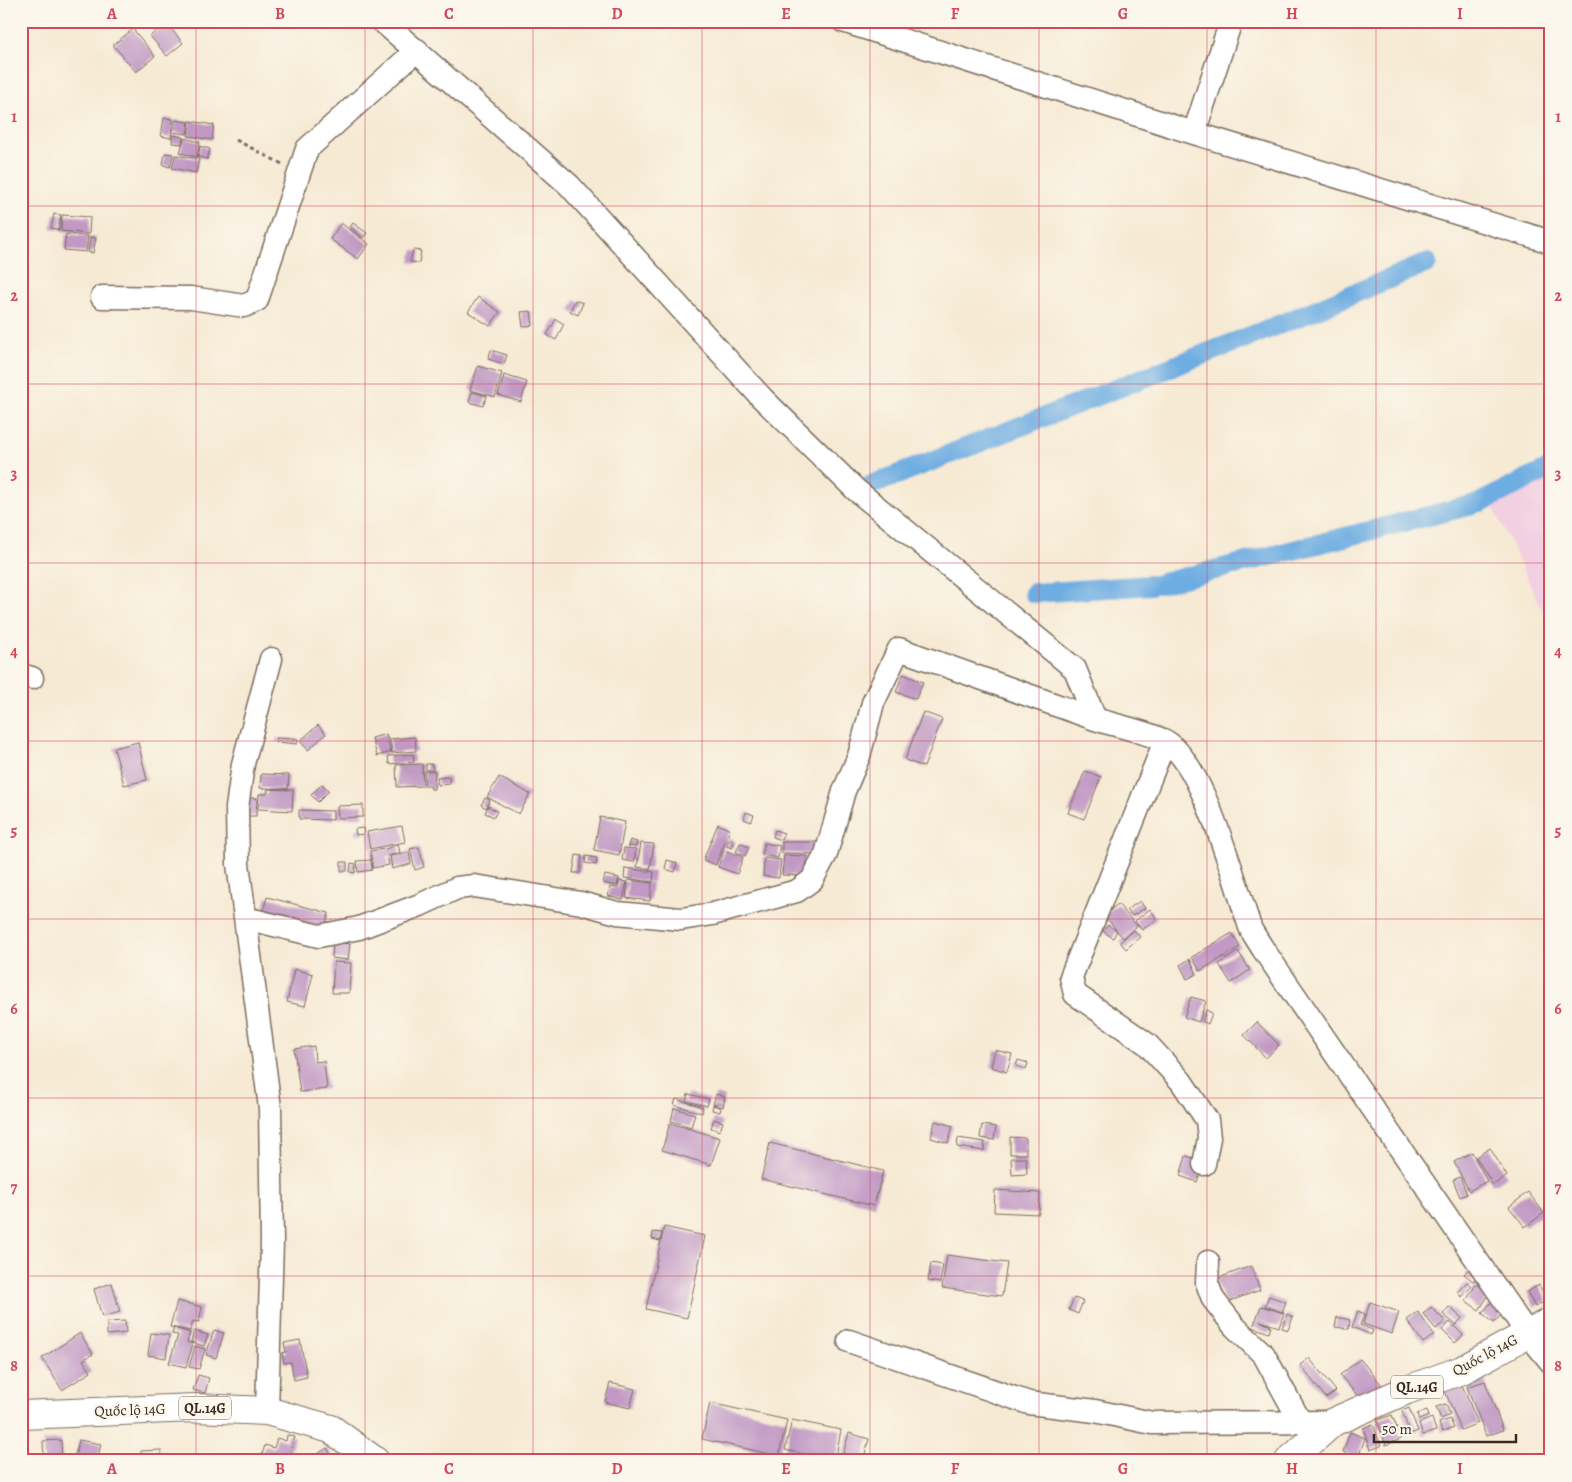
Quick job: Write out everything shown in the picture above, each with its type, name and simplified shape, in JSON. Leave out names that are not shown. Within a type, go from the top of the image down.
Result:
[{"type":"main road","name":"Quốc lộ 14G","points":[[1289,1461],[1333,1422],[1407,1390],[1462,1370],[1539,1327]]},
{"type":"main road","name":"Quốc lộ 14G","points":[[21,1415],[186,1408],[267,1411],[331,1429],[375,1461]]},
{"type":"street","points":[[382,21],[569,185],[762,398],[856,490],[1075,669],[1095,719]]},
{"type":"street","points":[[843,21],[1194,133],[1551,242]]},
{"type":"street","points":[[1194,133],[1231,21]]},
{"type":"street","points":[[102,297],[191,298],[244,306],[252,304],[257,300],[307,149],[417,50]]},
{"type":"street","points":[[245,918],[319,936],[359,928],[420,905],[457,888],[474,886],[581,903],[618,913],[682,919],[713,914],[797,891],[812,880],[826,854],[844,791],[860,756],[873,703],[900,649],[1095,719],[1165,741],[1182,754],[1204,791],[1251,930],[1262,949],[1539,1327],[1551,1362]]},
{"type":"street","points":[[267,1411],[272,1242],[270,1108],[238,864],[237,808],[243,764],[271,659]]},
{"type":"street","points":[[1165,741],[1071,978],[1075,994],[1147,1044],[1200,1106],[1207,1120],[1209,1138],[1204,1164]]},
{"type":"street","points":[[1208,1262],[1207,1283],[1213,1299],[1234,1326],[1264,1355],[1300,1421]]},
{"type":"street","points":[[849,1341],[1029,1403],[1095,1411],[1152,1423],[1333,1422]]},
{"type":"path","points":[[236,140],[299,173]]},
{"type":"shaded area","points":[[1551,478],[1551,628],[1493,507]]},
{"type":"building","points":[[166,23],[183,43],[167,56],[150,36]]},
{"type":"building","points":[[133,29],[155,56],[136,72],[113,45]]},
{"type":"building","points":[[164,118],[173,119],[171,138],[161,136]]},
{"type":"building","points":[[175,120],[189,122],[187,134],[173,132]]},
{"type":"building","points":[[190,121],[214,125],[212,140],[188,136]]},
{"type":"building","points":[[173,135],[183,137],[182,144],[172,143]]},
{"type":"building","points":[[184,138],[200,142],[197,157],[180,153]]},
{"type":"building","points":[[200,146],[210,149],[207,159],[198,157]]},
{"type":"building","points":[[165,153],[173,154],[170,167],[163,165]]},
{"type":"building","points":[[175,155],[199,159],[196,173],[172,168]]},
{"type":"building","points":[[54,214],[61,215],[59,230],[51,228]]},
{"type":"building","points":[[62,215],[90,217],[89,234],[61,231]]},
{"type":"building","points":[[341,223],[369,244],[358,259],[330,239]]},
{"type":"building","points":[[353,223],[367,233],[363,238],[350,227]]},
{"type":"building","points":[[66,234],[88,236],[86,252],[64,250]]},
{"type":"building","points":[[90,237],[96,238],[93,253],[88,252]]},
{"type":"building","points":[[413,250],[421,251],[419,263],[410,262]]},
{"type":"building","points":[[478,297],[500,312],[490,326],[468,312]]},
{"type":"building","points":[[575,300],[583,303],[578,315],[570,311]]},
{"type":"building","points":[[531,311],[533,325],[523,327],[521,312]]},
{"type":"building","points":[[556,319],[564,324],[556,340],[547,335]]},
{"type":"building","points":[[491,350],[507,355],[504,364],[488,359]]},
{"type":"building","points":[[478,366],[502,373],[495,397],[470,390]]},
{"type":"building","points":[[504,375],[527,382],[521,402],[498,395]]},
{"type":"building","points":[[472,392],[487,396],[483,406],[469,402]]},
{"type":"building","points":[[903,674],[923,682],[916,699],[896,692]]},
{"type":"building","points":[[923,712],[942,719],[924,767],[905,760]]},
{"type":"building","points":[[318,725],[326,734],[308,750],[300,741]]},
{"type":"building","points":[[386,734],[391,752],[377,756],[372,738]]},
{"type":"building","points":[[415,737],[416,751],[392,753],[390,739]]},
{"type":"building","points":[[276,738],[298,739],[297,744],[276,742]]},
{"type":"building","points":[[138,742],[147,780],[124,785],[114,748]]},
{"type":"building","points":[[413,754],[414,762],[389,764],[388,756]]},
{"type":"building","points":[[422,764],[423,786],[397,787],[396,765]]},
{"type":"building","points":[[426,764],[432,764],[433,770],[426,770]]},
{"type":"building","points":[[424,771],[435,771],[434,789],[431,789],[430,786],[425,786]]},
{"type":"building","points":[[1085,771],[1101,777],[1084,819],[1068,813]]},
{"type":"building","points":[[261,774],[289,775],[288,789],[260,788]]},
{"type":"building","points":[[449,777],[450,784],[438,785],[437,778]]},
{"type":"building","points":[[499,777],[530,794],[519,814],[487,797]]},
{"type":"building","points":[[322,784],[329,791],[318,802],[311,795]]},
{"type":"building","points":[[268,789],[293,790],[292,811],[258,809],[259,794],[267,794]]},
{"type":"building","points":[[248,798],[257,798],[256,816],[247,816]]},
{"type":"building","points":[[485,798],[490,800],[486,808],[481,805]]},
{"type":"building","points":[[363,805],[363,817],[338,818],[337,806]]},
{"type":"building","points":[[488,806],[497,811],[494,817],[485,813]]},
{"type":"building","points":[[299,810],[333,811],[333,820],[299,819]]},
{"type":"building","points":[[746,812],[754,815],[751,822],[744,819]]},
{"type":"building","points":[[600,817],[625,822],[619,855],[594,850]]},
{"type":"building","points":[[718,824],[730,830],[716,865],[703,860]]},
{"type":"building","points":[[402,826],[405,842],[370,849],[367,832]]},
{"type":"building","points":[[363,828],[364,834],[356,835],[355,829]]},
{"type":"building","points":[[775,830],[784,833],[781,840],[773,837]]},
{"type":"building","points":[[729,839],[735,841],[732,848],[726,846]]},
{"type":"building","points":[[630,840],[637,842],[636,847],[628,846]]},
{"type":"building","points":[[782,842],[818,842],[818,854],[782,853]]},
{"type":"building","points":[[641,843],[654,844],[650,869],[637,867]]},
{"type":"building","points":[[740,843],[749,847],[745,856],[736,852]]},
{"type":"building","points":[[764,843],[780,846],[778,858],[762,855]]},
{"type":"building","points":[[398,844],[400,853],[387,856],[389,865],[373,868],[370,851],[386,849]]},
{"type":"building","points":[[419,847],[424,867],[415,870],[410,849]]},
{"type":"building","points":[[624,848],[636,849],[634,862],[622,860]]},
{"type":"building","points":[[724,850],[743,857],[737,874],[718,867]]},
{"type":"building","points":[[409,852],[411,864],[392,869],[390,856]]},
{"type":"building","points":[[576,855],[582,856],[580,873],[573,873]]},
{"type":"building","points":[[784,855],[807,856],[806,876],[782,875]]},
{"type":"building","points":[[586,856],[597,858],[596,865],[585,863]]},
{"type":"building","points":[[764,858],[781,860],[779,878],[763,876]]},
{"type":"building","points":[[371,860],[372,870],[358,872],[357,861]]},
{"type":"building","points":[[667,860],[677,863],[675,872],[665,869]]},
{"type":"building","points":[[341,862],[347,862],[347,871],[341,871]]},
{"type":"building","points":[[351,863],[356,864],[355,873],[350,872]]},
{"type":"building","points":[[625,868],[654,872],[653,882],[624,878]]},
{"type":"building","points":[[605,875],[619,878],[617,886],[603,883]]},
{"type":"building","points":[[628,880],[652,883],[650,901],[626,898]]},
{"type":"building","points":[[619,881],[627,882],[623,900],[608,896],[610,887],[618,888]]},
{"type":"building","points":[[267,897],[329,913],[324,931],[262,915]]},
{"type":"building","points":[[1140,901],[1145,908],[1132,916],[1127,910]]},
{"type":"building","points":[[1118,904],[1137,926],[1123,938],[1104,915]]},
{"type":"building","points":[[1150,909],[1157,919],[1142,930],[1135,921]]},
{"type":"building","points":[[1108,925],[1117,931],[1113,938],[1103,931]]},
{"type":"building","points":[[1134,930],[1140,937],[1126,949],[1120,942]]},
{"type":"building","points":[[1232,933],[1240,947],[1200,971],[1192,957]]},
{"type":"building","points":[[333,942],[350,944],[348,960],[332,958]]},
{"type":"building","points":[[1238,951],[1250,970],[1231,983],[1219,964]]},
{"type":"building","points":[[1190,959],[1197,974],[1187,979],[1180,965]]},
{"type":"building","points":[[334,962],[351,963],[349,993],[332,993]]},
{"type":"building","points":[[294,969],[313,974],[305,1006],[287,1002]]},
{"type":"building","points":[[1191,997],[1206,1001],[1199,1022],[1184,1017]]},
{"type":"building","points":[[1206,1010],[1212,1013],[1208,1024],[1202,1021]]},
{"type":"building","points":[[1257,1022],[1279,1045],[1266,1058],[1244,1035]]},
{"type":"building","points":[[314,1046],[315,1062],[324,1061],[327,1089],[300,1092],[294,1049]]},
{"type":"building","points":[[995,1050],[1012,1054],[1007,1072],[991,1067]]},
{"type":"building","points":[[1018,1060],[1028,1063],[1026,1069],[1016,1066]]},
{"type":"building","points":[[688,1094],[709,1099],[707,1106],[686,1101]]},
{"type":"building","points":[[716,1094],[725,1097],[723,1107],[713,1104]]},
{"type":"building","points":[[676,1099],[703,1107],[702,1113],[674,1105]]},
{"type":"building","points":[[713,1105],[721,1108],[720,1112],[712,1110]]},
{"type":"building","points":[[674,1108],[695,1114],[691,1127],[671,1121]]},
{"type":"building","points":[[714,1119],[723,1122],[720,1131],[711,1128]]},
{"type":"building","points":[[935,1121],[953,1126],[948,1143],[931,1138]]},
{"type":"building","points":[[670,1123],[720,1138],[711,1165],[662,1150]]},
{"type":"building","points":[[982,1125],[996,1127],[994,1140],[980,1138]]},
{"type":"building","points":[[1010,1137],[1026,1138],[1026,1154],[1010,1154]]},
{"type":"building","points":[[958,1138],[985,1142],[984,1151],[957,1147]]},
{"type":"building","points":[[770,1143],[883,1171],[874,1206],[761,1179]]},
{"type":"building","points":[[1490,1148],[1507,1176],[1493,1185],[1476,1157]]},
{"type":"building","points":[[1472,1152],[1487,1181],[1469,1191],[1454,1162]]},
{"type":"building","points":[[1186,1156],[1204,1161],[1197,1182],[1180,1176]]},
{"type":"building","points":[[1011,1158],[1026,1158],[1027,1174],[1012,1175]]},
{"type":"building","points":[[1460,1177],[1467,1194],[1460,1197],[1453,1180]]},
{"type":"building","points":[[995,1190],[1040,1193],[1039,1214],[994,1212]]},
{"type":"building","points":[[1528,1192],[1544,1213],[1525,1227],[1509,1207]]},
{"type":"building","points":[[664,1227],[705,1236],[687,1318],[646,1309]]},
{"type":"building","points":[[653,1232],[662,1233],[660,1241],[652,1239]]},
{"type":"building","points":[[947,1255],[1007,1263],[1002,1296],[942,1288]]},
{"type":"building","points":[[931,1263],[943,1265],[940,1283],[928,1281]]},
{"type":"building","points":[[1251,1266],[1260,1290],[1225,1303],[1216,1279]]},
{"type":"building","points":[[1470,1268],[1479,1275],[1473,1281],[1464,1274]]},
{"type":"building","points":[[1467,1282],[1472,1286],[1462,1297],[1457,1292]]},
{"type":"building","points":[[112,1283],[120,1312],[102,1317],[94,1289]]},
{"type":"building","points":[[1476,1284],[1490,1293],[1479,1310],[1466,1301]]},
{"type":"building","points":[[1539,1285],[1547,1300],[1535,1307],[1527,1292]]},
{"type":"building","points":[[1269,1296],[1286,1302],[1282,1312],[1265,1306]]},
{"type":"building","points":[[1074,1298],[1083,1301],[1078,1314],[1069,1310]]},
{"type":"building","points":[[1494,1299],[1506,1309],[1494,1323],[1482,1313]]},
{"type":"building","points":[[177,1301],[202,1307],[199,1322],[193,1321],[190,1331],[170,1327]]},
{"type":"building","points":[[1370,1302],[1399,1312],[1392,1334],[1363,1324]]},
{"type":"building","points":[[1261,1306],[1284,1313],[1279,1327],[1260,1321],[1271,1326],[1269,1333],[1253,1327]]},
{"type":"building","points":[[1431,1307],[1445,1321],[1436,1329],[1423,1314]]},
{"type":"building","points":[[1449,1307],[1462,1318],[1456,1325],[1443,1314]]},
{"type":"building","points":[[1358,1311],[1365,1314],[1360,1325],[1373,1330],[1371,1335],[1352,1327]]},
{"type":"building","points":[[1418,1312],[1434,1335],[1423,1343],[1407,1320]]},
{"type":"building","points":[[1287,1314],[1293,1317],[1288,1330],[1282,1328]]},
{"type":"building","points":[[1337,1317],[1350,1320],[1349,1329],[1335,1327]]},
{"type":"building","points":[[125,1321],[126,1333],[107,1335],[107,1322]]},
{"type":"building","points":[[1450,1322],[1463,1335],[1455,1343],[1442,1330]]},
{"type":"building","points":[[174,1328],[190,1333],[187,1342],[193,1344],[186,1367],[169,1363],[178,1335],[172,1334]]},
{"type":"building","points":[[214,1330],[224,1333],[216,1358],[206,1355]]},
{"type":"building","points":[[194,1331],[208,1335],[204,1346],[191,1342]]},
{"type":"building","points":[[80,1333],[93,1354],[83,1360],[91,1372],[62,1390],[42,1358]]},
{"type":"building","points":[[151,1333],[169,1335],[166,1358],[148,1355]]},
{"type":"building","points":[[300,1340],[307,1377],[294,1380],[291,1362],[284,1363],[282,1353],[286,1352],[284,1343]]},
{"type":"building","points":[[195,1346],[205,1349],[199,1369],[189,1367]]},
{"type":"building","points":[[1309,1358],[1336,1391],[1326,1398],[1300,1365]]},
{"type":"building","points":[[1360,1359],[1382,1385],[1362,1401],[1340,1375]]},
{"type":"building","points":[[198,1375],[209,1378],[205,1393],[193,1390]]},
{"type":"building","points":[[1485,1381],[1503,1430],[1486,1436],[1467,1387]]},
{"type":"building","points":[[610,1383],[635,1389],[630,1408],[605,1402]]},
{"type":"building","points":[[1462,1385],[1478,1423],[1461,1430],[1445,1391]]},
{"type":"building","points":[[710,1403],[787,1420],[779,1456],[702,1439]]},
{"type":"building","points":[[1446,1404],[1450,1415],[1441,1419],[1436,1407]]},
{"type":"building","points":[[1409,1408],[1418,1431],[1410,1434],[1402,1411]]},
{"type":"building","points":[[1427,1410],[1429,1416],[1419,1420],[1417,1414]]},
{"type":"building","points":[[1392,1415],[1401,1439],[1386,1445],[1377,1420]]},
{"type":"building","points":[[1432,1418],[1436,1431],[1423,1435],[1419,1423]]},
{"type":"building","points":[[1450,1419],[1454,1428],[1442,1432],[1439,1423]]},
{"type":"building","points":[[792,1420],[841,1430],[835,1461],[785,1450]]},
{"type":"building","points":[[1373,1424],[1381,1446],[1370,1450],[1363,1428]]},
{"type":"building","points":[[1350,1432],[1365,1438],[1358,1458],[1343,1452]]},
{"type":"building","points":[[849,1433],[869,1439],[863,1461],[841,1461]]},
{"type":"building","points":[[287,1435],[295,1437],[287,1461],[260,1461],[265,1445],[274,1448],[277,1438],[286,1441]]},
{"type":"building","points":[[61,1440],[62,1461],[44,1461],[43,1441]]},
{"type":"building","points":[[79,1440],[101,1444],[97,1461],[74,1461]]},
{"type":"building","points":[[327,1448],[335,1461],[307,1461]]},
{"type":"building","points":[[161,1450],[161,1461],[141,1461],[141,1451]]},
{"type":"building","points":[[1159,1455],[1161,1461],[1146,1461],[1146,1458]]},
{"type":"waterway","points":[[861,489],[1286,322],[1427,263]]},
{"type":"waterway","points":[[1481,502],[1551,468]]},
{"type":"waterway","points":[[1159,584],[1472,505]]},
{"type":"waterway","points":[[1034,593],[1151,585]]}]
